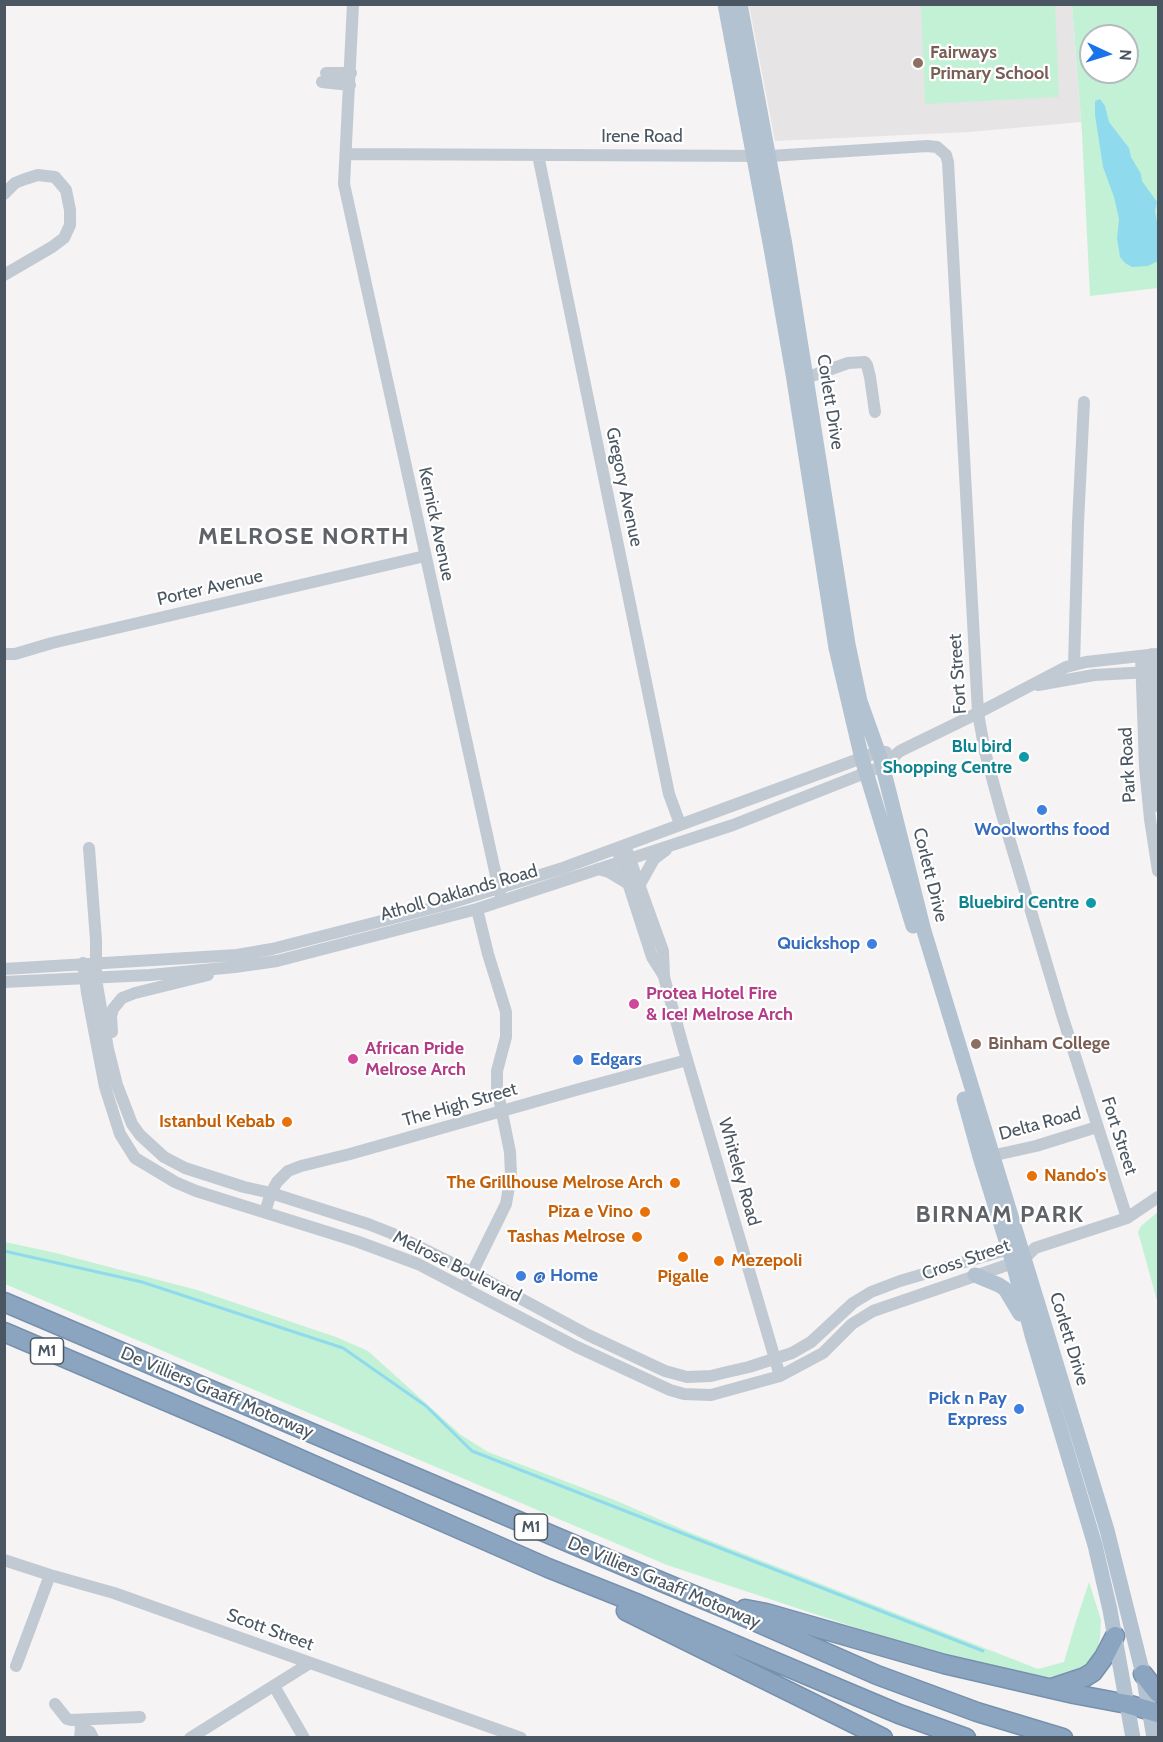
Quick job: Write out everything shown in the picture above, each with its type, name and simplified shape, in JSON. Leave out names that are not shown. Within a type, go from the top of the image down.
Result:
[{"type":"highway","name":"De Villiers Graaff Motorway","points":[[4,1302],[877,1675],[977,1712],[1063,1737]]},
{"type":"highway","name":"M1","points":[[4,1332],[548,1568],[899,1714],[966,1737]]},
{"type":"highway","points":[[548,1568],[578,1588],[883,1737]]},
{"type":"highway","points":[[727,1609],[751,1609],[944,1664],[1127,1704],[1154,1713]]},
{"type":"highway","points":[[1052,1689],[1093,1672],[1115,1636]]},
{"type":"highway","points":[[1143,1674],[1158,1693]]},
{"type":"main road","name":"Corlett Drive","points":[[725,4],[793,374],[836,648],[864,766],[946,1031],[980,1157],[1020,1253],[1032,1335],[1095,1545],[1115,1636],[1133,1737]]},
{"type":"main road","name":"Corlett Drive","points":[[740,4],[770,156],[848,644],[860,700],[880,759],[924,931],[1020,1253],[1107,1530],[1154,1713],[1154,1737]]},
{"type":"main road","points":[[975,1275],[1005,1289],[1032,1335]]},
{"type":"street","name":"Kernick Avenue","points":[[353,4],[344,174],[347,199],[502,901]]},
{"type":"street","points":[[324,77],[350,79]]},
{"type":"street","name":"Irene Road","points":[[346,154],[770,156],[937,147]]},
{"type":"street","name":"Fort Street","points":[[937,147],[946,155],[948,162],[978,713],[985,752],[1001,811],[1062,1015],[1127,1218]]},
{"type":"street","name":"Gregory Avenue","points":[[538,155],[669,794],[680,825]]},
{"type":"street","points":[[4,194],[15,183],[25,179],[38,175],[55,177],[66,190],[70,210],[70,225],[64,238],[4,275]]},
{"type":"street","points":[[806,378],[848,363],[865,362],[870,377],[875,412]]},
{"type":"street","points":[[1074,665],[1077,534],[1084,402]]},
{"type":"street","name":"Porter Avenue","points":[[4,654],[15,654],[425,556]]},
{"type":"street","name":"Atholl Oaklands Road","points":[[4,982],[90,979],[236,967],[277,961],[477,909],[766,813],[978,713],[1050,674],[1074,665],[1151,655]]},
{"type":"street","name":"Park Road","points":[[1151,655],[1158,806]]},
{"type":"street","name":"Atholl Oaklands Road","points":[[1028,687],[1094,675],[1151,671]]},
{"type":"street","name":"Park Road","points":[[1151,671],[1146,775],[1158,871]]},
{"type":"street","name":"Atholl Oaklands Road","points":[[4,969],[237,954],[272,949],[444,904],[564,868],[680,825],[864,766]]},
{"type":"street","points":[[736,806],[757,808],[766,813]]},
{"type":"street","points":[[598,869],[634,884],[654,859],[675,845]]},
{"type":"street","name":"Whiteley Road","points":[[621,846],[634,884],[663,951],[664,977],[780,1376]]},
{"type":"street","name":"Melrose Boulevard","points":[[89,848],[96,940],[96,963],[90,979],[105,1087],[120,1134],[135,1158],[175,1182],[196,1191],[418,1264],[575,1346],[670,1390],[684,1394],[711,1395],[780,1376],[823,1353],[866,1314],[905,1299]]},
{"type":"street","points":[[464,1290],[502,1212],[509,1191],[511,1175],[511,1160],[497,1091],[497,1079],[506,1037],[506,1012],[477,909]]},
{"type":"street","name":"Melrose Boulevard","points":[[83,963],[90,979],[113,1073],[132,1124],[150,1145],[165,1156],[185,1168],[391,1233],[588,1335],[675,1375],[711,1376],[775,1359],[804,1347],[861,1297],[900,1281]]},
{"type":"street","points":[[113,1073],[111,1016],[122,998],[236,967]]},
{"type":"street","name":"The High Street","points":[[265,1212],[270,1193],[280,1178],[301,1166],[687,1060]]},
{"type":"street","name":"Delta Road","points":[[992,1156],[1036,1146],[1097,1127]]},
{"type":"street","name":"Cross Street","points":[[900,1281],[1020,1253],[1127,1218],[1158,1197]]},
{"type":"street","name":"Cross Street","points":[[905,1299],[975,1275],[1020,1253]]},
{"type":"street","name":"Scott Street","points":[[4,1560],[114,1593],[521,1737]]},
{"type":"street","points":[[16,1666],[50,1575]]},
{"type":"street","points":[[190,1737],[310,1663]]},
{"type":"street","points":[[274,1686],[304,1737]]},
{"type":"street","points":[[56,1704],[67,1719],[90,1732],[93,1737]]},
{"type":"street","points":[[80,1728],[140,1717]]},
{"type":"shaded area","name":"Fairways Primary School","points":[[749,5],[1072,5],[1081,122],[969,132],[775,141]]},
{"type":"green space","points":[[921,5],[1055,5],[1059,97],[925,104]]},
{"type":"green space","points":[[1072,5],[1158,5],[1158,288],[1090,296],[1082,133]]},
{"type":"green space","points":[[1158,1212],[1158,1304],[1138,1232],[1141,1226]]},
{"type":"green space","points":[[5,1242],[197,1290],[336,1337],[368,1351],[461,1435],[488,1452],[1038,1669],[1064,1662],[1089,1582],[1101,1620],[1097,1650],[1083,1668],[1070,1677],[1058,1680],[1017,1673],[965,1662],[667,1565],[5,1284]]},
{"type":"water","points":[[1100,99],[1105,106],[1109,122],[1129,148],[1142,181],[1157,202],[1155,211],[1158,227],[1158,261],[1148,266],[1132,267],[1120,257],[1117,238],[1119,219],[1103,167],[1095,115],[1095,101]]},
{"type":"waterway","points":[[4,1251],[142,1282],[343,1348],[426,1406],[472,1451],[983,1651]]},
{"type":"place","name":"Fairways Primary School","points":[[918,63]]},
{"type":"place","name":"Blu bird Shopping Centre","points":[[1024,757]]},
{"type":"place","name":"Woolworths food","points":[[1042,810]]},
{"type":"place","name":"Bluebird Centre","points":[[1091,903]]},
{"type":"place","name":"Quickshop","points":[[872,944]]},
{"type":"place","name":"Protea Hotel Fire & Ice! Melrose Arch","points":[[634,1004]]},
{"type":"place","name":"Binham College","points":[[976,1044]]},
{"type":"place","name":"African Pride Melrose Arch","points":[[353,1059]]},
{"type":"place","name":"Edgars","points":[[578,1060]]},
{"type":"place","name":"Istanbul Kebab","points":[[287,1122]]},
{"type":"place","name":"Nando's","points":[[1032,1176]]},
{"type":"place","name":"The Grillhouse Melrose Arch","points":[[675,1183]]},
{"type":"place","name":"Piza e Vino","points":[[645,1212]]},
{"type":"place","name":"Tashas Melrose","points":[[637,1237]]},
{"type":"place","name":"Pigalle","points":[[683,1257]]},
{"type":"place","name":"Mezepoli","points":[[719,1261]]},
{"type":"place","name":"@ Home","points":[[521,1276]]},
{"type":"place","name":"Pick n Pay Express","points":[[1019,1409]]},
{"type":"district","name":"MELROSE NORTH","points":[[304,537]]},
{"type":"district","name":"BIRNAM PARK","points":[[1000,1215]]}]
